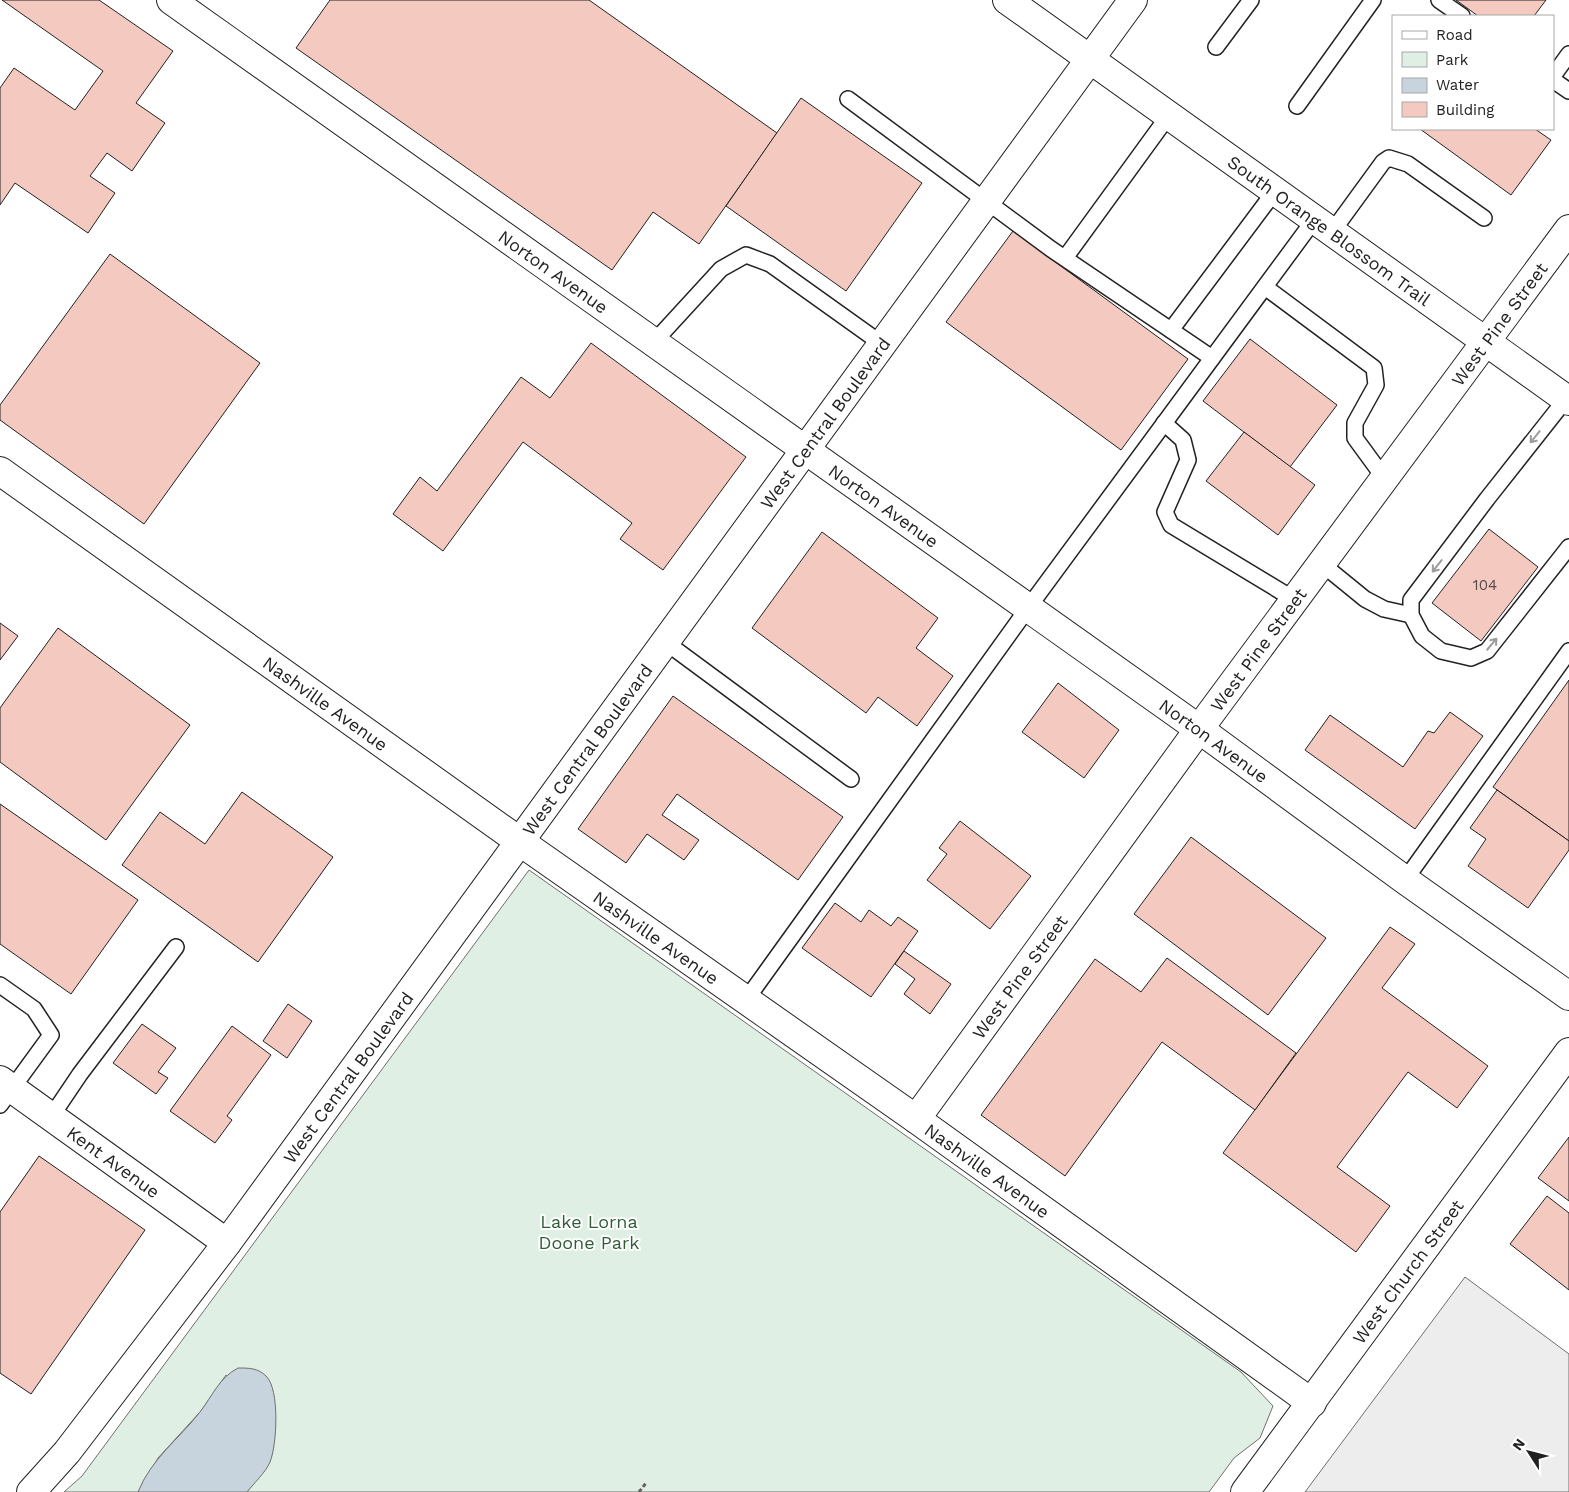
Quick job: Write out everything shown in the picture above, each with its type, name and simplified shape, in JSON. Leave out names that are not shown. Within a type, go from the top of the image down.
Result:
[{"type":"street","name":"Norton Avenue","points":[[171,0],[1199,729],[1405,880],[1569,996]]},
{"type":"street","name":"South Orange Blossom Trail","points":[[1007,0],[1485,343],[1568,400]]},
{"type":"street","name":"West Central Boulevard","points":[[31,1492],[67,1452],[227,1243],[1133,0]]},
{"type":"street","name":"West Pine Street","points":[[916,1119],[1199,729],[1569,230]]},
{"type":"street","name":"Nashville Avenue","points":[[0,472],[519,841],[916,1119],[1312,1403]]},
{"type":"street","name":"West Church Street","points":[[1245,1492],[1569,1052]]},
{"type":"street","name":"Kent Avenue","points":[[4,1091],[51,1116],[227,1243]]},
{"type":"lane","points":[[1216,47],[1250,0]]},
{"type":"lane","points":[[1297,106],[1373,0]]},
{"type":"lane","points":[[1439,0],[1461,15]]},
{"type":"lane","points":[[1554,76],[1569,54]]},
{"type":"lane","points":[[1554,79],[1569,91]]},
{"type":"lane","points":[[848,99],[1065,258],[1212,358]]},
{"type":"lane","points":[[1065,258],[1169,115]]},
{"type":"lane","points":[[746,1000],[1028,608],[1265,287],[1383,162],[1390,158],[1398,159],[1408,164],[1484,218]]},
{"type":"lane","points":[[1170,330],[1275,191]]},
{"type":"lane","points":[[654,342],[721,269],[746,256],[770,264],[882,344]]},
{"type":"lane","points":[[1265,287],[1374,368],[1376,385],[1355,423],[1355,438],[1385,479]]},
{"type":"lane","points":[[1568,400],[1487,499],[1411,600],[1411,615],[1422,636],[1441,651],[1471,658],[1487,650],[1569,546]]},
{"type":"lane","points":[[1164,423],[1183,440],[1188,460],[1165,512],[1171,525],[1295,600]]},
{"type":"lane","points":[[1322,564],[1365,599],[1384,609],[1411,615]]},
{"type":"lane","points":[[664,641],[851,778]]},
{"type":"lane","points":[[1405,880],[1569,651]]},
{"type":"lane","points":[[51,1116],[80,1074],[176,947]]},
{"type":"lane","points":[[0,985],[34,1009],[51,1035],[4,1091]]},
{"type":"path","points":[[639,1492],[646,1483]]},
{"type":"green space","name":"Lake Lorna Doone Park","points":[[529,870],[1241,1372],[1273,1406],[1260,1438],[1234,1458],[1209,1492],[247,1492],[253,1484],[226,1375],[201,1411],[158,1458],[138,1492],[64,1492],[82,1476]]},
{"type":"shaded area","points":[[1465,1277],[1569,1354],[1569,1492],[1305,1492]]},
{"type":"water","points":[[238,1368],[253,1369],[263,1373],[274,1393],[276,1431],[270,1462],[263,1474],[247,1492],[138,1492],[150,1469],[158,1459],[192,1422],[221,1382]]},
{"type":"building","points":[[2,0],[99,0],[173,51],[136,103],[165,123],[132,171],[107,153],[90,176],[115,193],[88,233],[15,183],[0,205],[0,88],[14,68],[75,110],[103,71]]},
{"type":"building","points":[[330,0],[589,0],[777,133],[699,244],[653,212],[612,270],[296,48]]},
{"type":"building","points":[[1456,0],[1546,0],[1535,15],[1477,15]]},
{"type":"building","points":[[801,98],[922,183],[846,291],[726,206]]},
{"type":"building","points":[[1421,130],[1536,130],[1551,140],[1511,195]]},
{"type":"building","points":[[1013,231],[1188,359],[1121,450],[946,322]]},
{"type":"building","points":[[110,254],[260,363],[144,524],[0,420],[0,405]]},
{"type":"building","points":[[1250,339],[1337,405],[1290,467],[1203,401]]},
{"type":"building","points":[[591,343],[746,457],[663,570],[620,539],[632,523],[523,442],[443,551],[393,514],[420,477],[437,491],[521,377],[550,398]]},
{"type":"building","points":[[1244,432],[1315,485],[1278,535],[1206,481]]},
{"type":"building","points":[[1489,529],[1538,567],[1481,641],[1432,603]]},
{"type":"building","points":[[822,532],[938,618],[916,648],[953,676],[917,726],[878,697],[866,713],[752,628]]},
{"type":"building","points":[[0,623],[18,636],[0,660]]},
{"type":"building","points":[[58,628],[190,725],[106,840],[0,762],[0,708]]},
{"type":"building","points":[[1569,680],[1569,841],[1493,787]]},
{"type":"building","points":[[1058,683],[1119,730],[1084,778],[1022,732]]},
{"type":"building","points":[[673,696],[843,817],[798,880],[677,794],[662,815],[699,840],[684,860],[647,834],[626,863],[578,829]]},
{"type":"building","points":[[1450,712],[1483,736],[1415,829],[1305,750],[1330,715],[1403,767],[1428,731],[1434,733]]},
{"type":"building","points":[[1497,790],[1569,841],[1569,850],[1528,908],[1468,866],[1486,839],[1470,828]]},
{"type":"building","points":[[242,792],[333,857],[258,962],[122,865],[160,812],[205,844]]},
{"type":"building","points":[[0,804],[138,900],[71,994],[0,944]]},
{"type":"building","points":[[960,821],[1031,876],[990,929],[927,880],[947,854],[939,848]]},
{"type":"building","points":[[1191,837],[1326,938],[1268,1015],[1134,914]]},
{"type":"building","points":[[835,903],[861,922],[869,910],[891,926],[898,917],[918,931],[871,997],[802,948]]},
{"type":"building","points":[[1390,927],[1415,944],[1382,988],[1488,1066],[1457,1108],[1408,1072],[1337,1167],[1390,1206],[1356,1252],[1223,1153]]},
{"type":"building","points":[[904,951],[951,984],[930,1014],[904,994],[915,979],[895,964]]},
{"type":"building","points":[[1167,958],[1296,1053],[1255,1110],[1162,1042],[1065,1176],[981,1115],[1095,959],[1141,992]]},
{"type":"building","points":[[288,1004],[312,1021],[287,1058],[263,1041]]},
{"type":"building","points":[[142,1024],[176,1048],[158,1072],[168,1078],[156,1094],[113,1063]]},
{"type":"building","points":[[232,1026],[271,1055],[227,1116],[232,1120],[215,1143],[170,1111]]},
{"type":"building","points":[[1569,1137],[1569,1201],[1538,1178]]},
{"type":"building","points":[[39,1156],[145,1230],[31,1394],[0,1373],[0,1212]]},
{"type":"building","points":[[1547,1196],[1569,1213],[1569,1290],[1510,1244]]}]
